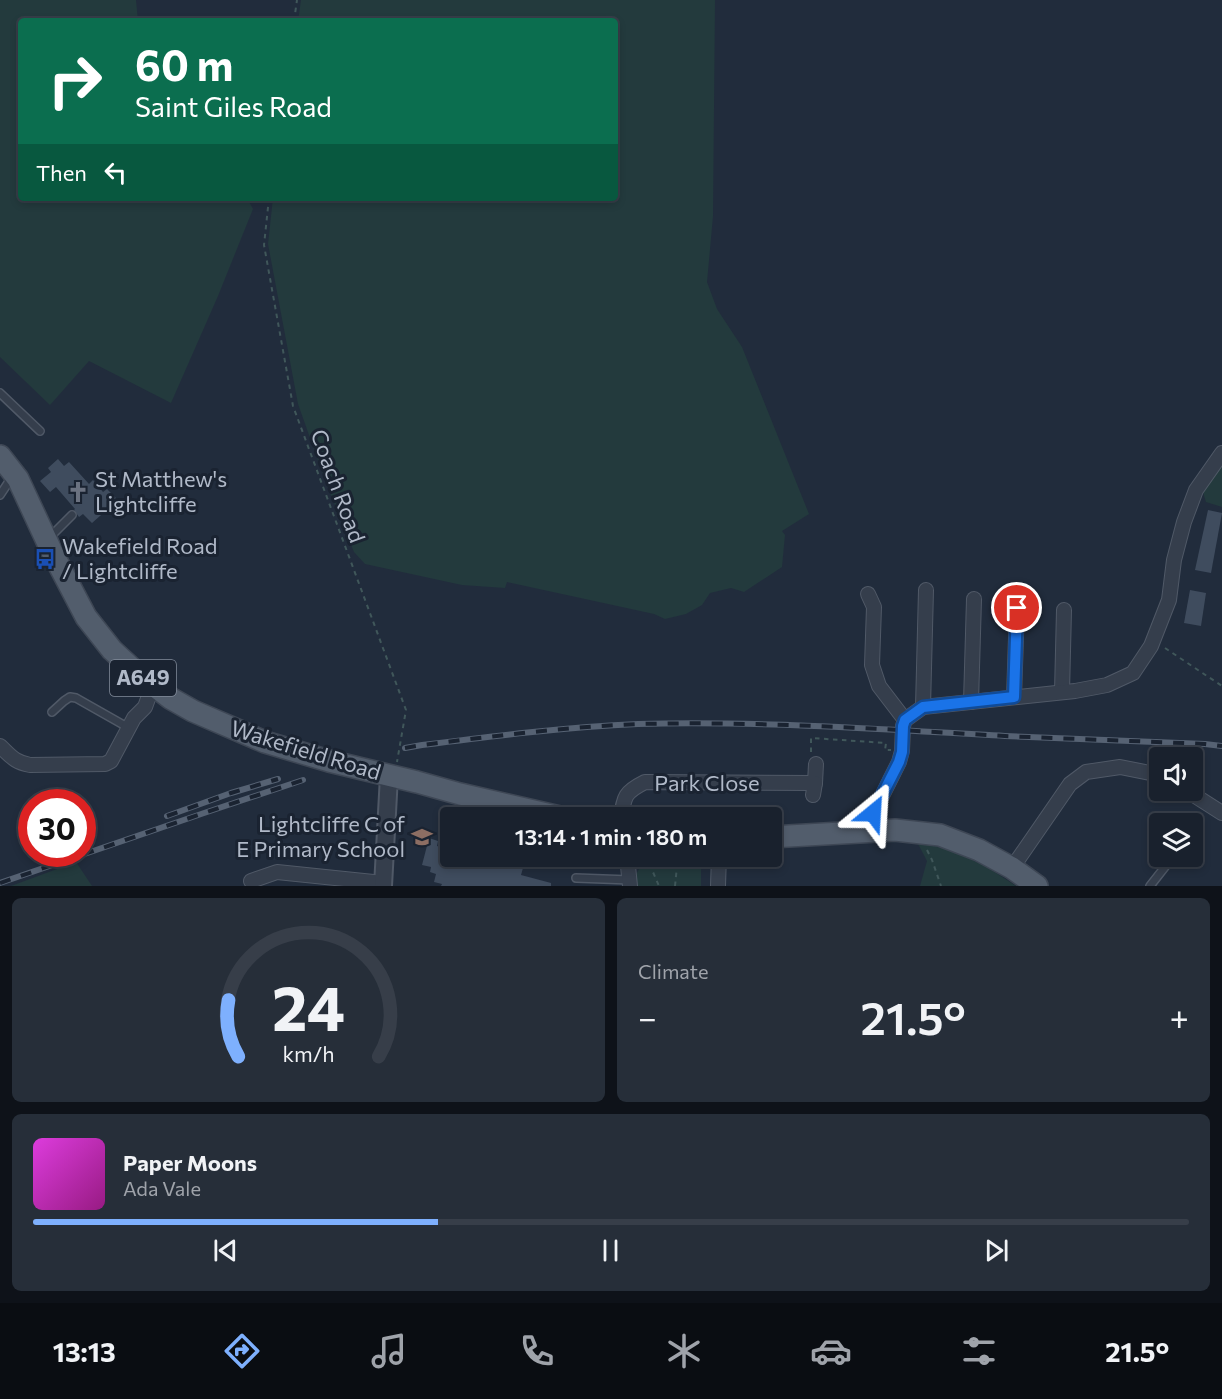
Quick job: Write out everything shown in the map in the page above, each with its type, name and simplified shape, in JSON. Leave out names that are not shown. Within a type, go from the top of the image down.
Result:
[{"type":"main road","name":"Wakefield Road","points":[[0,456],[18,479],[86,617],[112,650],[170,698],[265,742],[329,761],[516,807]]},
{"type":"main road","points":[[782,836],[865,830],[917,831],[940,835],[979,850],[1012,868],[1037,886]]},
{"type":"street","points":[[865,830],[899,762],[905,720],[923,707],[1107,685],[1133,673],[1153,642],[1169,600],[1174,560],[1184,522],[1196,490],[1222,453]]},
{"type":"street","points":[[923,707],[926,590]]},
{"type":"street","points":[[868,594],[874,608],[872,665],[879,686],[905,720]]},
{"type":"street","points":[[971,702],[974,599]]},
{"type":"street","points":[[1014,697],[1017,608]]},
{"type":"street","points":[[1062,692],[1064,610]]},
{"type":"street","points":[[0,746],[12,758],[30,765],[105,764],[111,761],[134,718],[145,707],[153,685]]},
{"type":"street","name":"Park Close","points":[[623,807],[632,789],[645,782],[814,789],[816,764]]},
{"type":"street","points":[[1012,868],[1070,784],[1086,772],[1120,767],[1149,773]]},
{"type":"street","points":[[251,881],[277,872],[383,885],[392,776]]},
{"type":"street","points":[[1203,801],[1222,813]]},
{"type":"street","points":[[628,867],[630,883]]},
{"type":"street","points":[[718,886],[719,867]]},
{"type":"lane","points":[[0,393],[40,432]]},
{"type":"lane","points":[[0,495],[14,474]]},
{"type":"lane","points":[[47,541],[72,515]]},
{"type":"lane","points":[[52,712],[70,697],[76,698],[129,729]]},
{"type":"lane","points":[[1150,886],[1165,867]]},
{"type":"lane","points":[[576,878],[630,883]]},
{"type":"path","points":[[294,18],[297,0]]},
{"type":"path","name":"Coach Road","points":[[269,201],[264,245],[293,406],[406,710],[392,776]]},
{"type":"path","points":[[1153,642],[1160,644],[1222,686]]},
{"type":"path","points":[[816,764],[811,759],[811,738],[886,743],[885,750],[902,752]]},
{"type":"path","points":[[917,831],[932,860],[941,886]]},
{"type":"path","points":[[651,867],[659,886]]},
{"type":"path","points":[[675,886],[677,867]]},
{"type":"green space","points":[[0,0],[136,0],[138,18],[18,18],[18,201],[249,201],[253,209],[171,403],[89,361],[50,405],[0,357]]},
{"type":"green space","points":[[301,0],[715,0],[713,216],[707,282],[717,309],[742,347],[809,514],[782,531],[785,535],[782,567],[744,592],[731,588],[710,593],[702,605],[686,614],[665,619],[654,614],[507,582],[505,588],[462,585],[365,564],[354,552],[298,404],[268,244],[273,201],[618,201],[618,18],[298,18]]},
{"type":"green space","points":[[1222,462],[1222,507],[1206,502],[1202,489]]},
{"type":"green space","points":[[917,842],[951,850],[987,867],[1016,886],[920,886],[927,861]]},
{"type":"green space","points":[[62,867],[79,867],[92,886],[11,886]]},
{"type":"green space","points":[[640,867],[701,867],[701,886],[638,886],[636,874]]},
{"type":"building","name":"St Matthew's Lightcliffe","points":[[58,459],[64,466],[69,462],[89,484],[93,480],[103,492],[107,489],[116,498],[107,506],[109,508],[92,523],[83,514],[79,517],[56,487],[50,492],[40,481],[51,472],[48,468]]},
{"type":"building","points":[[1208,510],[1222,513],[1211,573],[1195,570]]},
{"type":"building","points":[[1190,590],[1206,593],[1201,626],[1184,623]]},
{"type":"building","points":[[429,838],[438,841],[440,867],[523,867],[521,875],[551,883],[551,886],[441,886],[442,884],[434,882],[436,874],[430,872],[431,867],[422,865]]},
{"type":"railway","points":[[405,748],[476,738],[611,725],[684,723],[822,726],[1222,746]]},
{"type":"railway","points":[[167,816],[278,779]]},
{"type":"railway","points":[[0,883],[303,780]]},
{"type":"place","name":"St Matthew's Lightcliffe","points":[[78,492]]},
{"type":"place","name":"Wakefield Road / Lightcliffe","points":[[45,559]]},
{"type":"place","name":"Lightcliffe C of E Primary School","points":[[422,837]]},
{"type":"route","points":[[873,813],[899,762],[905,720],[923,707],[1014,697],[1017,608]]}]
